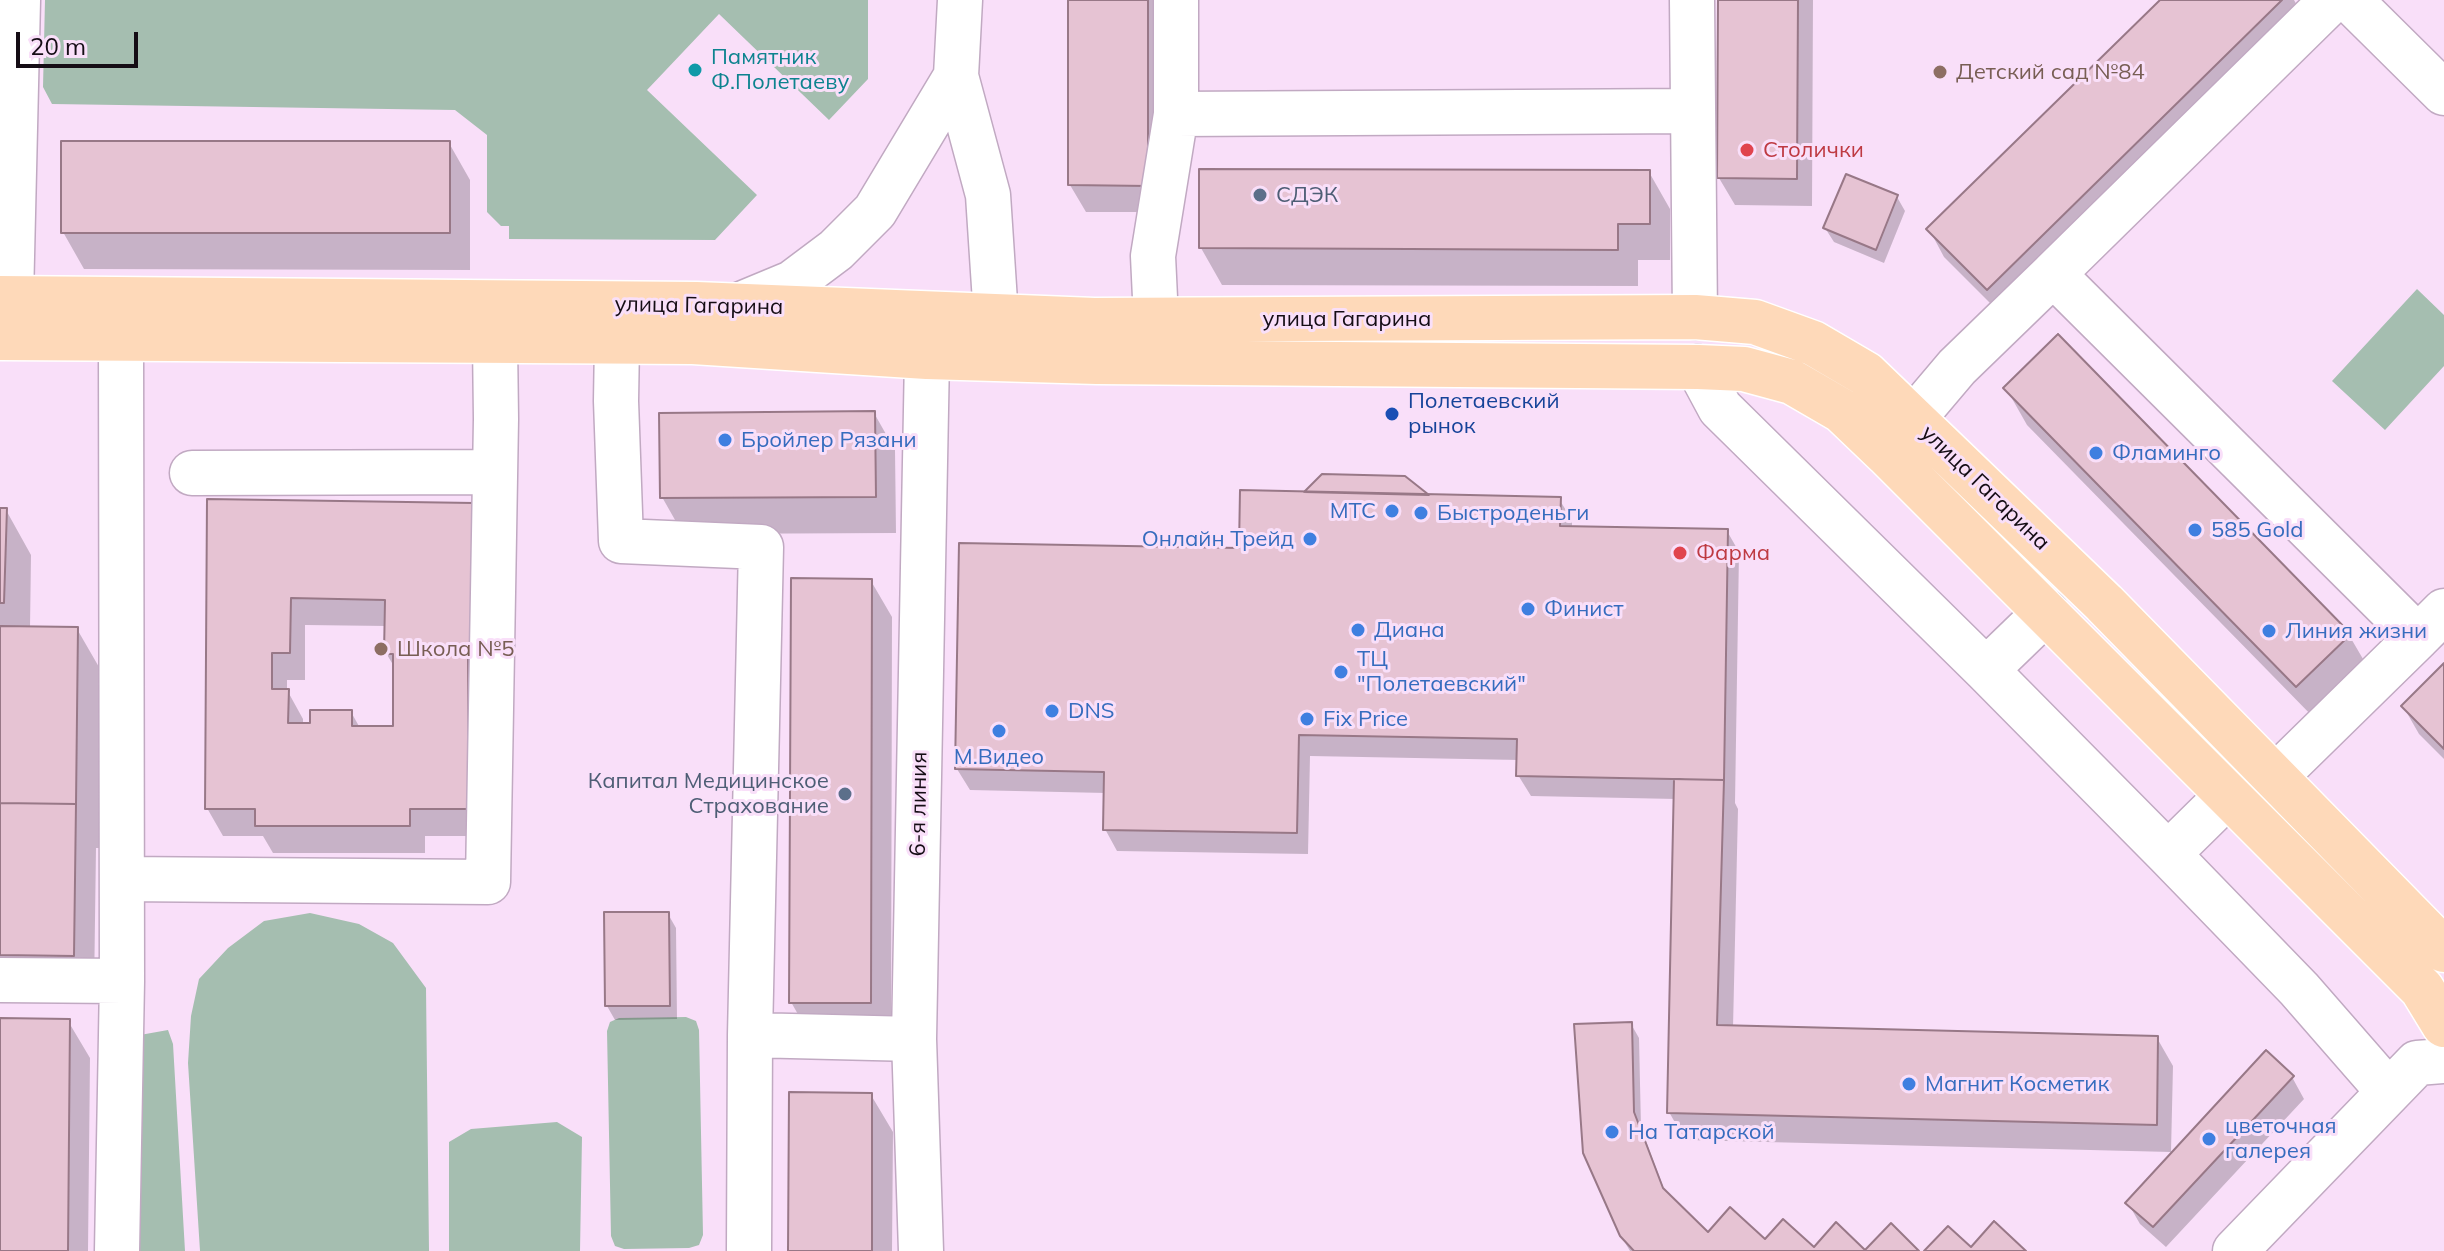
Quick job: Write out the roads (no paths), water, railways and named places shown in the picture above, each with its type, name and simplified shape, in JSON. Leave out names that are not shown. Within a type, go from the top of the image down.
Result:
[{"type":"main road","name":"улица Гагарина","points":[[4,312],[739,305],[996,317],[1695,317],[1755,322],[1813,343],[1866,374],[2104,603],[2444,950]]},
{"type":"main road","name":"улица Гагарина","points":[[4,312],[121,338],[693,342],[927,357],[1097,362],[1698,367],[1744,369],[1792,382],[1842,411],[2228,795],[2437,994]]},
{"type":"main road","points":[[927,357],[996,317],[1097,362]]},
{"type":"street","points":[[4,312],[18,0]]},
{"type":"street","points":[[960,0],[956,76],[988,195],[996,317]]},
{"type":"street","points":[[1156,319],[1153,256],[1176,114],[1176,0]]},
{"type":"street","points":[[1692,0],[1695,317]]},
{"type":"street","points":[[1913,419],[1957,367],[2332,0]]},
{"type":"street","points":[[2350,0],[2444,93]]},
{"type":"street","points":[[739,305],[792,283],[836,250],[875,211],[956,76]]},
{"type":"street","points":[[1176,114],[1693,111]]},
{"type":"street","points":[[2053,274],[2431,624],[2275,777]]},
{"type":"street","points":[[117,1251],[122,981],[121,338]]},
{"type":"street","points":[[122,879],[488,882],[495,342]]},
{"type":"street","points":[[617,343],[621,541],[761,547],[750,1035],[749,1251]]},
{"type":"street","name":"6-я линия","points":[[921,1251],[914,1039],[927,357]]},
{"type":"street","points":[[1698,367],[1720,408],[1986,670],[2299,989],[2416,1072],[2235,1251]]},
{"type":"street","points":[[192,473],[495,472]]},
{"type":"street","points":[[1986,670],[2046,612]]},
{"type":"street","points":[[2168,854],[2228,795]]},
{"type":"street","points":[[0,980],[122,981]]},
{"type":"street","name":"улица Гагарина","points":[[2416,1072],[2437,994]]},
{"type":"street","points":[[750,1035],[914,1039]]},
{"type":"place","name":"Памятник Ф.Полетаеву","points":[[695,70]]},
{"type":"place","name":"Детский сад №84","points":[[1940,72]]},
{"type":"place","name":"Столички","points":[[1747,150]]},
{"type":"place","name":"СДЭК","points":[[1260,195]]},
{"type":"place","name":"Полетаевский рынок","points":[[1392,414]]},
{"type":"place","name":"Бройлер Рязани","points":[[725,440]]},
{"type":"place","name":"Фламинго","points":[[2096,453]]},
{"type":"place","name":"МТС","points":[[1392,511]]},
{"type":"place","name":"Быстроденьги","points":[[1421,513]]},
{"type":"place","name":"585 Gold","points":[[2195,530]]},
{"type":"place","name":"Онлайн Трейд","points":[[1310,539]]},
{"type":"place","name":"Фарма","points":[[1680,553]]},
{"type":"place","name":"Финист","points":[[1528,609]]},
{"type":"place","name":"Диана","points":[[1358,630]]},
{"type":"place","name":"Линия жизни","points":[[2269,631]]},
{"type":"place","name":"Школа №5","points":[[381,649]]},
{"type":"place","name":"ТЦ \"Полетаевский\"","points":[[1341,672]]},
{"type":"place","name":"DNS","points":[[1052,711]]},
{"type":"place","name":"Fix Price","points":[[1307,719]]},
{"type":"place","name":"М.Видео","points":[[999,731]]},
{"type":"place","name":"Капитал Медицинское Страхование","points":[[845,794]]},
{"type":"place","name":"Магнит Косметик","points":[[1909,1084]]},
{"type":"place","name":"На Татарской","points":[[1612,1132]]},
{"type":"place","name":"цветочная галерея","points":[[2209,1139]]}]
